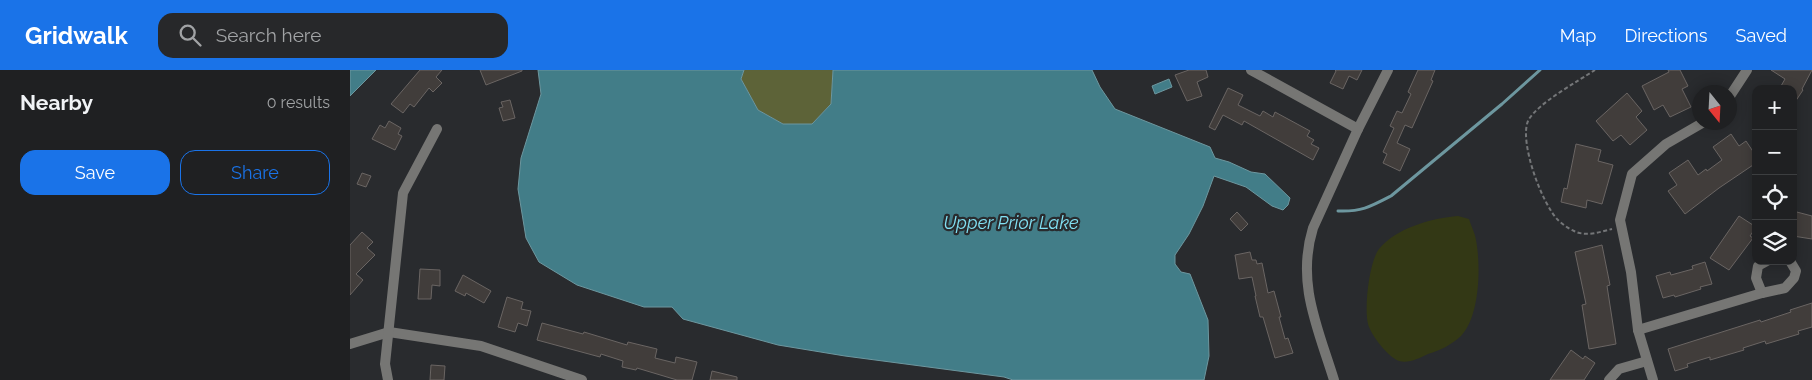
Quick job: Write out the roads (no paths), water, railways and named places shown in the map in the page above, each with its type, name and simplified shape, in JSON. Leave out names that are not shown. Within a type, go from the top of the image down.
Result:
[{"type":"street","points":[[1251,70],[1358,129]]},
{"type":"street","points":[[1334,380],[1307,288],[1308,245],[1313,228],[1358,129],[1388,70]]},
{"type":"street","points":[[1737,85],[1747,70]]},
{"type":"street","points":[[388,380],[385,364],[402,193],[437,129]]},
{"type":"street","points":[[1653,380],[1638,330],[1632,272],[1620,220],[1632,174],[1666,144],[1692,129]]},
{"type":"street","points":[[1760,265],[1756,278],[1762,292]]},
{"type":"street","points":[[1638,330],[1762,292],[1785,288],[1794,278],[1796,271],[1792,265]]},
{"type":"street","points":[[350,344],[389,332],[482,346],[582,380]]},
{"type":"street","points":[[1609,380],[1619,369],[1647,362]]},
{"type":"water","points":[[350,70],[376,70],[350,96]]},
{"type":"water","name":"Upper Prior Lake","points":[[538,70],[744,70],[741,79],[758,110],[783,124],[812,124],[831,104],[833,70],[1092,70],[1100,87],[1115,109],[1210,147],[1215,158],[1251,172],[1265,174],[1290,198],[1288,205],[1283,210],[1272,206],[1246,187],[1214,176],[1203,206],[1189,234],[1175,255],[1175,264],[1181,272],[1190,274],[1208,320],[1209,356],[1204,380],[1013,380],[1004,377],[778,345],[683,319],[672,307],[644,307],[577,285],[539,262],[526,238],[518,189],[521,158],[541,94]]},
{"type":"water","points":[[1169,79],[1172,87],[1155,94],[1152,86]]},
{"type":"waterway","points":[[1338,211],[1353,211],[1365,208],[1391,196],[1540,70]]}]
